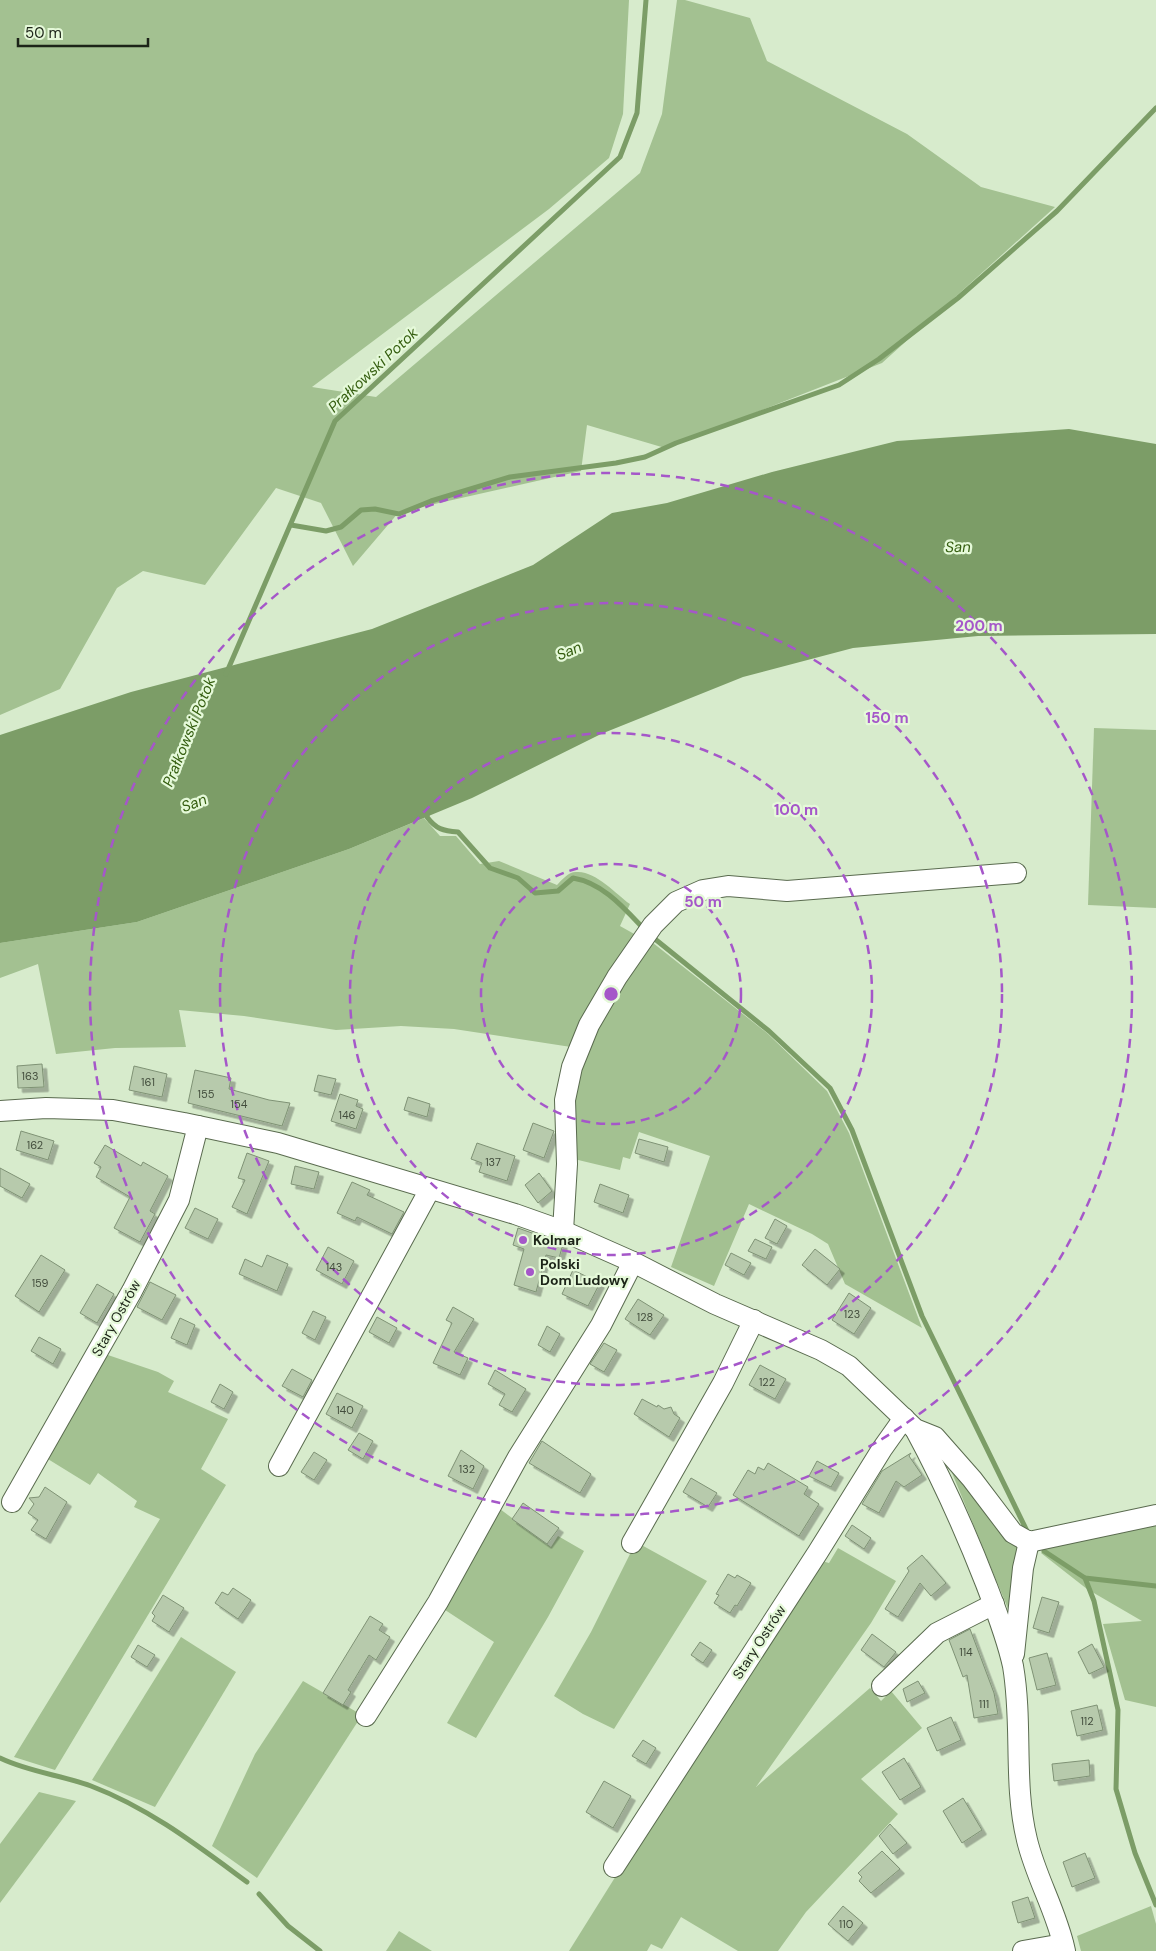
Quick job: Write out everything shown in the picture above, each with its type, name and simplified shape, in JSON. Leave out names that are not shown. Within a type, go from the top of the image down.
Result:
[{"type":"street","points":[[563,1231],[567,1164],[565,1100],[572,1068],[589,1025],[647,933],[676,902],[703,890],[728,886],[787,891],[1016,873]]},
{"type":"street","points":[[0,1111],[46,1108],[113,1110],[198,1126],[278,1143],[515,1214],[563,1231],[633,1262],[715,1304],[821,1350],[849,1366],[909,1423],[935,1437],[972,1479],[1013,1533],[1029,1542],[1156,1515]]},
{"type":"street","name":"Stary Ostrów","points":[[12,1502],[127,1300],[180,1200],[198,1126]]},
{"type":"street","points":[[279,1466],[430,1189]]},
{"type":"street","points":[[366,1716],[438,1602],[523,1449],[601,1325],[633,1262]]},
{"type":"street","points":[[632,1543],[724,1383],[754,1320]]},
{"type":"street","points":[[909,1423],[952,1500],[994,1604],[1012,1666],[1018,1706],[1019,1793],[1027,1841],[1064,1947],[1023,1951]]},
{"type":"street","name":"Stary Ostrów","points":[[614,1867],[818,1552],[882,1449],[909,1423]]},
{"type":"street","points":[[1012,1666],[1023,1568],[1029,1542]]},
{"type":"street","points":[[882,1686],[937,1633],[994,1604]]},
{"type":"shaded area","points":[[0,0],[629,0],[623,114],[609,158],[549,209],[312,387],[376,397],[640,173],[662,114],[677,0],[685,0],[750,18],[767,61],[907,134],[981,187],[1055,207],[882,363],[665,448],[587,425],[581,471],[399,512],[353,566],[321,503],[276,488],[205,585],[143,571],[117,588],[60,689],[0,715]]},
{"type":"shaded area","points":[[1094,728],[1156,730],[1156,908],[1088,905]]},
{"type":"shaded area","points":[[424,818],[440,836],[456,836],[480,864],[499,861],[557,885],[570,873],[583,872],[598,879],[630,904],[620,926],[636,935],[571,1047],[454,1029],[401,1026],[336,1030],[244,1016],[179,1010],[186,1047],[115,1048],[56,1054],[38,964],[0,978],[0,943],[137,922],[349,849]]},
{"type":"shaded area","points":[[648,939],[767,1033],[827,1091],[849,1133],[922,1328],[845,1284],[828,1244],[812,1234],[749,1204],[714,1286],[671,1267],[710,1156],[639,1132],[630,1159],[623,1157],[620,1170],[574,1159],[575,1101],[585,1056],[594,1035]]},
{"type":"shaded area","points":[[102,1353],[158,1372],[174,1381],[168,1392],[228,1419],[201,1469],[226,1485],[55,1770],[14,1757],[160,1519],[134,1507],[137,1501],[98,1473],[90,1485],[43,1456]]},
{"type":"shaded area","points":[[950,1468],[1020,1551],[1011,1616]]},
{"type":"shaded area","points":[[496,1506],[551,1547],[558,1536],[584,1551],[548,1617],[476,1738],[447,1723],[494,1642],[439,1606]]},
{"type":"shaded area","points":[[1156,1523],[1156,1707],[1125,1700],[1103,1624],[1142,1621],[1087,1589],[1041,1553],[1048,1546]]},
{"type":"shaded area","points":[[636,1542],[707,1581],[614,1729],[583,1714],[554,1696],[591,1632]]},
{"type":"shaded area","points":[[838,1548],[896,1581],[871,1623],[756,1787],[870,1688],[881,1701],[891,1691],[922,1728],[861,1779],[898,1814],[806,1912],[778,1951],[738,1951],[681,1917],[662,1949],[651,1944],[647,1951],[569,1951],[664,1799],[818,1560],[829,1563]]},
{"type":"shaded area","points":[[181,1637],[236,1672],[155,1807],[92,1780]]},
{"type":"shaded area","points":[[303,1681],[362,1715],[257,1878],[212,1846],[255,1754]]},
{"type":"shaded area","points":[[39,1792],[76,1801],[0,1903],[0,1844]]},
{"type":"shaded area","points":[[1151,1906],[1156,1924],[1156,1951],[1081,1951],[1077,1936]]},
{"type":"shaded area","points":[[399,1931],[432,1951],[386,1951]]},
{"type":"water","name":"San","points":[[1069,429],[1156,444],[1156,634],[978,636],[853,648],[743,677],[601,734],[472,798],[349,849],[137,922],[0,943],[0,735],[131,692],[372,629],[533,565],[612,513],[667,503],[772,472],[897,441]]},
{"type":"building","points":[[42,1064],[44,1087],[18,1088],[17,1066]]},
{"type":"building","points":[[134,1066],[167,1074],[162,1097],[129,1090]]},
{"type":"building","points":[[195,1070],[231,1078],[229,1089],[269,1100],[290,1103],[282,1126],[188,1103]]},
{"type":"building","points":[[318,1075],[336,1079],[331,1095],[314,1091]]},
{"type":"building","points":[[340,1094],[358,1100],[356,1106],[363,1109],[356,1129],[331,1121]]},
{"type":"building","points":[[408,1097],[430,1104],[427,1117],[404,1110]]},
{"type":"building","points":[[533,1123],[554,1131],[544,1158],[523,1150]]},
{"type":"building","points":[[21,1131],[54,1141],[48,1160],[16,1150]]},
{"type":"building","points":[[639,1139],[668,1147],[664,1162],[635,1153]]},
{"type":"building","points":[[477,1143],[515,1156],[507,1181],[479,1172],[482,1163],[471,1159]]},
{"type":"building","points":[[105,1145],[141,1166],[143,1162],[168,1176],[150,1211],[155,1214],[140,1242],[114,1228],[130,1197],[96,1177],[101,1167],[94,1163]]},
{"type":"building","points":[[247,1153],[269,1161],[247,1214],[232,1207],[245,1180],[238,1178]]},
{"type":"building","points":[[295,1166],[319,1172],[314,1189],[291,1184]]},
{"type":"building","points":[[0,1168],[30,1184],[22,1198],[0,1186]]},
{"type":"building","points":[[539,1173],[552,1191],[538,1203],[525,1185]]},
{"type":"building","points":[[352,1182],[370,1190],[367,1195],[404,1212],[392,1234],[357,1217],[355,1221],[337,1213]]},
{"type":"building","points":[[600,1184],[629,1195],[623,1213],[594,1202]]},
{"type":"building","points":[[195,1208],[218,1219],[208,1239],[185,1228]]},
{"type":"building","points":[[775,1219],[787,1226],[777,1244],[765,1238]]},
{"type":"building","name":"Polski Dom Ludowy","points":[[518,1228],[563,1244],[559,1258],[546,1255],[536,1292],[514,1285],[524,1249],[513,1245]]},
{"type":"building","points":[[755,1239],[772,1247],[766,1259],[748,1251]]},
{"type":"building","points":[[328,1247],[354,1261],[342,1284],[316,1270]]},
{"type":"building","points":[[815,1249],[840,1269],[827,1285],[802,1265]]},
{"type":"building","points":[[731,1253],[751,1263],[744,1275],[725,1265]]},
{"type":"building","points":[[41,1255],[65,1270],[39,1312],[15,1296]]},
{"type":"building","points":[[267,1255],[288,1264],[277,1291],[239,1274],[245,1259],[262,1267]]},
{"type":"building","points":[[573,1270],[600,1283],[588,1306],[562,1294]]},
{"type":"building","points":[[150,1282],[176,1295],[162,1320],[137,1307]]},
{"type":"building","points":[[97,1284],[114,1294],[97,1323],[80,1313]]},
{"type":"building","points":[[849,1293],[871,1308],[854,1334],[832,1320]]},
{"type":"building","points":[[638,1299],[664,1315],[650,1335],[625,1319]]},
{"type":"building","points":[[453,1307],[474,1319],[454,1352],[468,1358],[460,1375],[433,1363],[452,1323],[446,1320]]},
{"type":"building","points":[[313,1311],[326,1317],[315,1340],[302,1333]]},
{"type":"building","points":[[377,1317],[397,1328],[389,1343],[369,1332]]},
{"type":"building","points":[[180,1318],[195,1325],[187,1345],[171,1338]]},
{"type":"building","points":[[547,1326],[560,1334],[550,1352],[538,1345]]},
{"type":"building","points":[[39,1337],[61,1349],[53,1364],[31,1351]]},
{"type":"building","points":[[604,1343],[617,1350],[604,1372],[590,1364]]},
{"type":"building","points":[[760,1365],[786,1379],[775,1399],[749,1385]]},
{"type":"building","points":[[292,1369],[312,1380],[303,1397],[282,1386]]},
{"type":"building","points":[[495,1370],[526,1389],[512,1412],[499,1405],[505,1394],[488,1384]]},
{"type":"building","points":[[220,1384],[233,1392],[224,1409],[211,1402]]},
{"type":"building","points":[[337,1393],[363,1406],[352,1428],[326,1414]]},
{"type":"building","points":[[642,1399],[664,1409],[671,1407],[674,1414],[680,1418],[669,1437],[634,1414]]},
{"type":"building","points":[[359,1433],[373,1441],[363,1459],[348,1450]]},
{"type":"building","points":[[542,1441],[591,1474],[580,1493],[529,1463]]},
{"type":"building","points":[[461,1450],[484,1466],[473,1489],[448,1476]]},
{"type":"building","points":[[314,1452],[327,1460],[314,1480],[301,1472]]},
{"type":"building","points":[[911,1453],[909,1456],[922,1475],[904,1487],[896,1481],[879,1513],[862,1504],[882,1471]]},
{"type":"building","points":[[817,1461],[839,1473],[831,1487],[809,1476]]},
{"type":"building","points":[[768,1463],[808,1487],[804,1494],[819,1504],[799,1536],[733,1495],[748,1470],[755,1474],[758,1467],[764,1470]]},
{"type":"building","points":[[691,1478],[717,1493],[708,1507],[683,1492]]},
{"type":"building","points":[[45,1487],[67,1502],[46,1539],[31,1530],[38,1520],[28,1513],[34,1504],[29,1498],[39,1497]]},
{"type":"building","points":[[523,1503],[559,1528],[547,1544],[512,1519]]},
{"type":"building","points":[[852,1525],[871,1538],[864,1549],[845,1536]]},
{"type":"building","points":[[922,1555],[946,1583],[931,1596],[920,1583],[898,1617],[885,1609],[909,1571],[907,1568]]},
{"type":"building","points":[[728,1574],[735,1578],[737,1575],[751,1583],[737,1606],[735,1605],[730,1613],[714,1603],[719,1595],[716,1594]]},
{"type":"building","points":[[233,1588],[251,1600],[238,1619],[215,1603],[222,1592],[228,1595]]},
{"type":"building","points":[[163,1595],[184,1608],[169,1632],[152,1621],[155,1616],[152,1613]]},
{"type":"building","points":[[1042,1597],[1059,1602],[1049,1633],[1033,1628]]},
{"type":"building","points":[[370,1616],[383,1624],[379,1630],[390,1637],[376,1660],[369,1655],[348,1690],[351,1692],[343,1705],[323,1693]]},
{"type":"building","points":[[970,1629],[994,1693],[998,1714],[974,1718],[967,1675],[963,1677],[949,1640]]},
{"type":"building","points":[[872,1634],[896,1652],[884,1667],[861,1650]]},
{"type":"building","points":[[700,1642],[712,1650],[703,1663],[691,1655]]},
{"type":"building","points":[[1092,1644],[1104,1667],[1089,1674],[1078,1652]]},
{"type":"building","points":[[138,1645],[155,1655],[147,1667],[131,1657]]},
{"type":"building","points":[[1047,1653],[1056,1685],[1037,1690],[1029,1658]]},
{"type":"building","points":[[918,1681],[925,1693],[907,1702],[903,1689]]},
{"type":"building","points":[[1097,1705],[1103,1730],[1077,1736],[1071,1711]]},
{"type":"building","points":[[951,1717],[961,1740],[937,1751],[927,1728]]},
{"type":"building","points":[[643,1740],[656,1748],[646,1764],[632,1756]]},
{"type":"building","points":[[904,1758],[921,1787],[900,1800],[882,1772]]},
{"type":"building","points":[[1089,1760],[1090,1776],[1054,1781],[1052,1764]]},
{"type":"building","points":[[604,1781],[631,1796],[613,1828],[586,1812]]},
{"type":"building","points":[[963,1798],[982,1830],[962,1843],[943,1811]]},
{"type":"building","points":[[890,1824],[907,1843],[893,1854],[879,1836]]},
{"type":"building","points":[[882,1851],[900,1869],[871,1893],[859,1881],[862,1877],[858,1873]]},
{"type":"building","points":[[1085,1853],[1095,1878],[1072,1887],[1063,1862]]},
{"type":"building","points":[[1028,1897],[1035,1918],[1018,1923],[1012,1902]]},
{"type":"building","points":[[843,1906],[863,1923],[848,1941],[828,1924]]},
{"type":"waterway","name":"Prałkowski Potok","points":[[226,674],[335,421],[620,157],[637,113],[646,0]]},
{"type":"waterway","points":[[291,525],[326,531],[341,527],[361,510],[375,509],[399,514],[431,501],[510,477],[616,463],[645,457],[676,443],[839,385],[879,359],[958,298],[1057,211],[1156,108]]},
{"type":"waterway","points":[[428,810],[427,817],[437,827],[458,832],[490,868],[518,878],[535,893],[558,891],[573,878],[584,881],[612,897],[644,929]]},
{"type":"waterway","points":[[650,935],[769,1031],[830,1088],[852,1130],[922,1316],[1028,1533]]},
{"type":"waterway","points":[[1044,1551],[1085,1578],[1156,1586]]},
{"type":"waterway","points":[[1085,1578],[1094,1601],[1118,1710],[1116,1789],[1135,1853],[1156,1905]]},
{"type":"waterway","points":[[0,1758],[22,1767],[91,1786],[133,1805],[172,1829],[247,1882]]},
{"type":"waterway","points":[[259,1894],[288,1926],[320,1951]]},
{"type":"place","name":"Kolmar","points":[[523,1240]]},
{"type":"place","name":"Polski Dom Ludowy","points":[[530,1272]]}]
